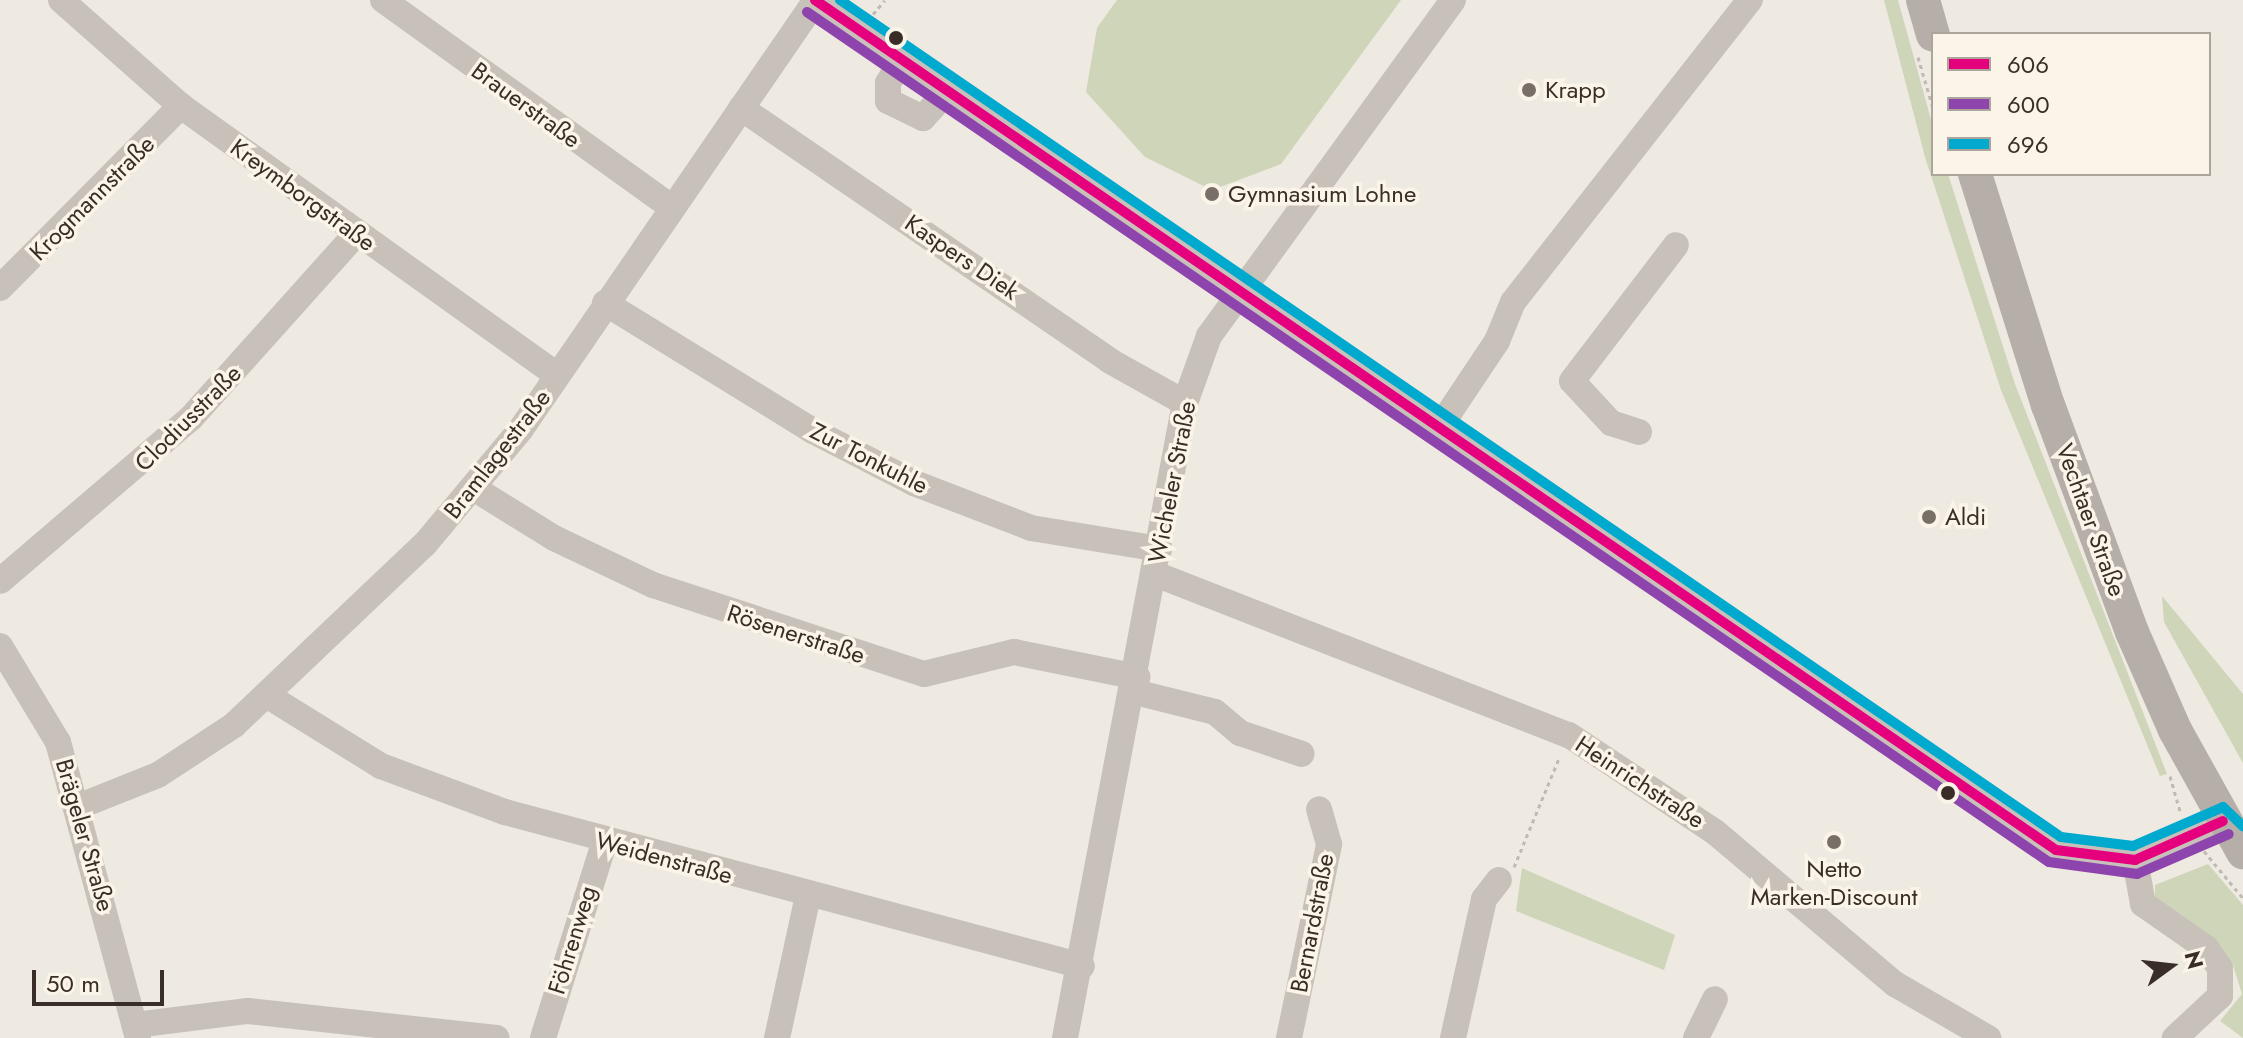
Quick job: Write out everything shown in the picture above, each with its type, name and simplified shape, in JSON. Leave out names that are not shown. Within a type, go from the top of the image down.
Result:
[{"type":"main road","points":[[1923,0],[1932,32]]},
{"type":"main road","name":"Vechtaer Straße","points":[[1976,176],[2048,405],[2132,632],[2223,821],[2243,852]]},
{"type":"street","name":"Kreymborgstraße","points":[[61,0],[181,106],[557,375]]},
{"type":"street","name":"Brauerstraße","points":[[383,0],[671,207]]},
{"type":"street","name":"Bramlagestraße","points":[[80,806],[158,775],[268,696],[475,489],[816,0]]},
{"type":"street","points":[[816,0],[1239,286],[2056,850],[2135,860],[2223,821]]},
{"type":"street","name":"Wicheler Straße","points":[[1065,1038],[1082,966],[1136,685],[1185,403],[1209,336],[1239,286],[1453,0]]},
{"type":"street","points":[[1441,425],[1497,341],[1513,302],[1750,0]]},
{"type":"street","points":[[903,58],[888,83],[888,101],[923,118],[948,90]]},
{"type":"street","name":"Krogmannstraße","points":[[0,288],[181,106]]},
{"type":"street","name":"Kaspers Diek","points":[[741,108],[1110,361],[1185,403]]},
{"type":"street","name":"Clodiusstraße","points":[[0,581],[190,419],[356,234]]},
{"type":"street","points":[[1639,432],[1611,423],[1572,381],[1676,245]]},
{"type":"street","name":"Zur Tonkuhle","points":[[605,303],[813,431],[914,483],[1031,528],[1157,561]]},
{"type":"street","name":"Rösenerstraße","points":[[475,489],[554,538],[653,585],[924,674],[1014,652],[1136,685],[1215,712],[1240,733],[1302,754]]},
{"type":"street","name":"Heinrichstraße","points":[[1157,561],[1569,735],[1715,832],[1895,984],[1988,1038]]},
{"type":"street","name":"Brägeler Straße","points":[[0,646],[58,742],[80,806],[136,1032]]},
{"type":"street","name":"Weidenstraße","points":[[268,696],[381,766],[604,843],[1082,966]]},
{"type":"street","name":"Bernardstraße","points":[[1289,1038],[1329,844],[1319,809]]},
{"type":"street","name":"Föhrenweg","points":[[543,1038],[604,843]]},
{"type":"street","points":[[2135,860],[2143,904],[2206,948],[2220,968],[2220,996],[2175,1038]]},
{"type":"street","points":[[1453,1038],[1484,899],[1499,880]]},
{"type":"street","points":[[777,1038],[808,896]]},
{"type":"street","points":[[1696,1038],[1715,999]]},
{"type":"street","points":[[136,1032],[248,1011],[497,1038]]},
{"type":"path","points":[[1499,880],[1516,865],[1569,735]]},
{"type":"green space","points":[[1117,0],[1401,0],[1281,164],[1212,190],[1145,157],[1086,92],[1097,28]]},
{"type":"green space","points":[[1884,0],[1898,0],[1931,120],[1931,175]]},
{"type":"green space","points":[[1931,176],[1949,176],[2015,384],[2167,774],[2160,776],[2001,390]]},
{"type":"green space","points":[[2162,596],[2243,694],[2243,763],[2164,622]]},
{"type":"green space","points":[[2208,864],[2243,905],[2243,1038],[2220,1021],[2242,994],[2232,962],[2155,901],[2155,885]]},
{"type":"green space","points":[[1522,868],[1675,935],[1664,970],[1516,911]]},
{"type":"transit line","name":"606","points":[[815,0],[2056,850],[2135,860],[2223,821]]},
{"type":"transit line","name":"696","points":[[840,0],[2061,837],[2133,846],[2223,807],[2243,826]]},
{"type":"transit line","name":"600","points":[[807,12],[2049,862],[2137,874],[2229,834]]},
{"type":"place","name":"Krapp","points":[[1529,90]]},
{"type":"place","name":"Gymnasium Lohne","points":[[1212,194]]},
{"type":"place","name":"Aldi","points":[[1929,517]]},
{"type":"place","name":"Netto Marken-Discount","points":[[1834,842]]}]
